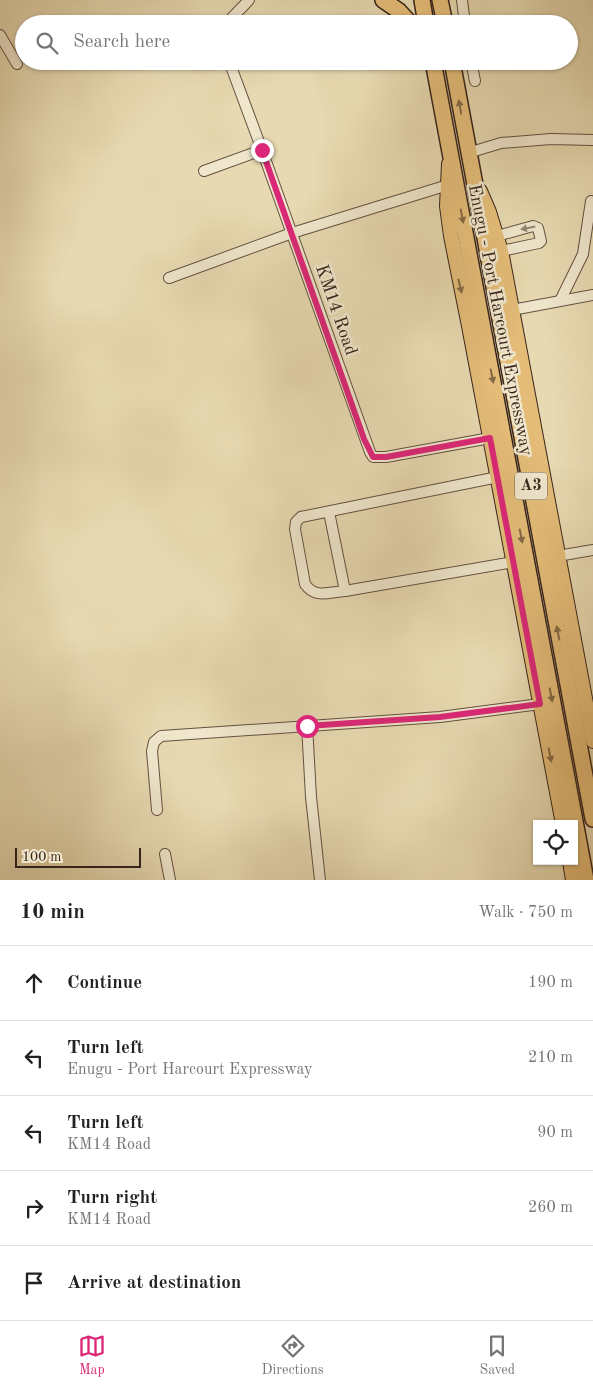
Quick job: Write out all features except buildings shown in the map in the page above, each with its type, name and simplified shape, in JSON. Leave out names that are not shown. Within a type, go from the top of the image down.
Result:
[{"type":"highway","points":[[383,0],[403,15]]},
{"type":"highway","points":[[422,0],[424,15]]},
{"type":"highway","points":[[440,0],[443,15]]},
{"type":"highway","name":"Enugu - Port Harcourt Expressway","points":[[434,70],[586,880]]},
{"type":"highway","name":"Enugu - Port Harcourt Expressway","points":[[454,70],[593,819]]},
{"type":"main road","name":"Enugu - Port Harcourt Expressway","points":[[450,151],[447,206],[450,236],[498,477],[562,820]]},
{"type":"main road","name":"Enugu - Port Harcourt Expressway","points":[[468,153],[501,251],[558,556],[587,681],[593,741]]},
{"type":"main road","points":[[571,865],[573,880]]},
{"type":"street","points":[[235,15],[249,0]]},
{"type":"street","points":[[462,0],[464,15]]},
{"type":"street","points":[[0,35],[15,61]]},
{"type":"street","name":"KM14 Road","points":[[231,70],[292,233],[364,439],[373,457],[386,457],[490,438]]},
{"type":"street","points":[[473,70],[475,82]]},
{"type":"street","points":[[468,153],[501,143],[574,138],[593,140]]},
{"type":"street","points":[[204,171],[262,150]]},
{"type":"street","points":[[169,278],[292,233],[448,185]]},
{"type":"street","points":[[560,301],[583,254],[591,201]]},
{"type":"street","points":[[497,236],[533,226],[538,228],[541,241],[539,243],[501,251]]},
{"type":"street","points":[[512,310],[593,295]]},
{"type":"street","points":[[498,477],[301,517],[296,522],[295,529],[305,584],[310,591],[318,594],[514,562]]},
{"type":"street","points":[[329,512],[344,591]]},
{"type":"street","points":[[558,556],[593,550]]},
{"type":"street","points":[[157,810],[152,751],[154,742],[161,736],[440,717],[540,704]]},
{"type":"street","points":[[307,726],[311,797],[320,880]]},
{"type":"street","points":[[165,854],[170,880]]},
{"type":"route","points":[[262,150],[364,439],[373,457],[386,457],[490,438],[540,704],[440,717],[307,726]]}]
